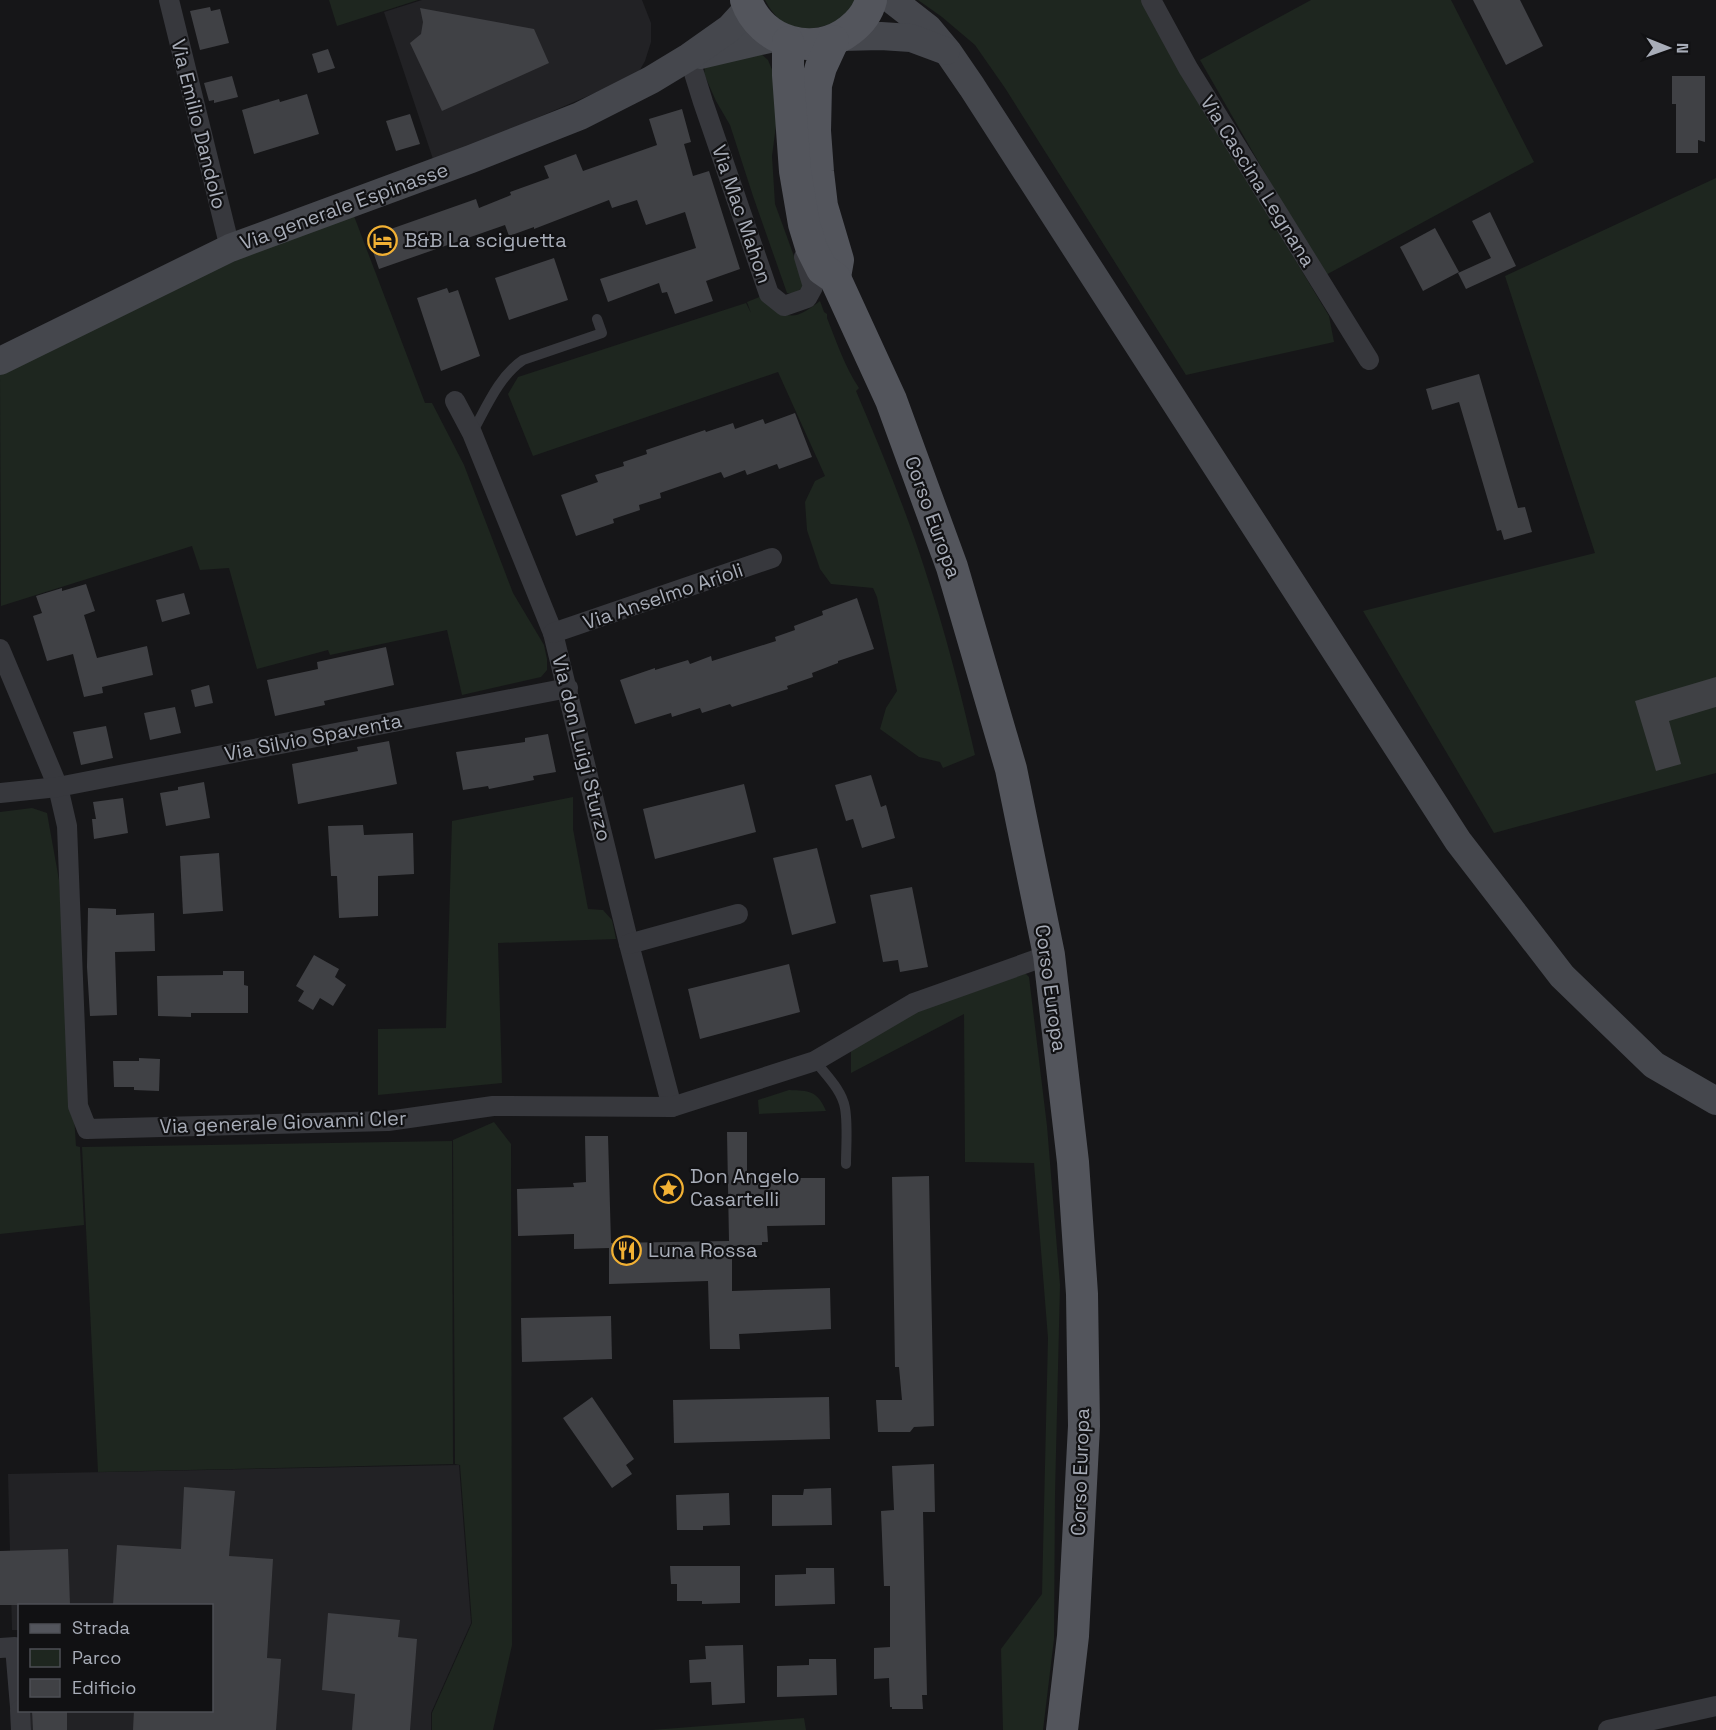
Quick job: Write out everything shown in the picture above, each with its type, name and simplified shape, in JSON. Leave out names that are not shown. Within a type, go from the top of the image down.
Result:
[{"type":"main road","points":[[748,3],[761,24],[783,40],[811,45],[837,39],[857,24],[871,0]]},
{"type":"main road","name":"Corso Europa","points":[[835,278],[838,260],[822,206],[818,172],[816,85],[821,67],[837,39]]},
{"type":"main road","name":"Corso Europa","points":[[783,40],[795,171],[804,224],[811,247],[822,268],[835,278],[891,400],[952,567],[1011,769],[1049,955],[1073,1162],[1082,1294],[1084,1426],[1073,1636],[1062,1730]]},
{"type":"street","name":"Via Emilio Dandolo","points":[[169,0],[230,248]]},
{"type":"street","points":[[892,0],[928,28],[972,87],[1458,841],[1562,976],[1654,1065],[1716,1101]]},
{"type":"street","name":"Via Cascina Legnana","points":[[1151,0],[1188,68],[1369,360]]},
{"type":"street","name":"Via generale Espinasse","points":[[0,361],[230,248],[580,116],[651,80],[689,57],[730,28],[748,3]]},
{"type":"street","points":[[837,39],[881,36],[911,38],[948,52]]},
{"type":"street","name":"Via generale Espinasse","points":[[689,57],[783,40]]},
{"type":"street","name":"Via Mac Mahon","points":[[689,57],[769,294],[784,306],[807,298],[813,287],[784,196],[783,140],[792,126]]},
{"type":"street","name":"Via don Luigi Sturzo","points":[[455,401],[472,433],[553,633],[629,944],[672,1107]]},
{"type":"street","name":"Via Anselmo Arioli","points":[[553,633],[772,558]]},
{"type":"street","name":"Via generale Giovanni Cler","points":[[0,649],[58,787],[67,826],[78,1106],[87,1129],[388,1121],[493,1106],[672,1107],[815,1061],[914,1004],[1049,955]]},
{"type":"street","name":"Via Silvio Spaventa","points":[[0,793],[58,787],[568,688]]},
{"type":"street","points":[[629,944],[738,914]]},
{"type":"street","points":[[8,1647],[18,1698]]},
{"type":"street","points":[[1608,1730],[1716,1706]]},
{"type":"street","points":[[20,1712],[21,1730]]},
{"type":"lane","points":[[472,433],[494,393],[514,366],[523,360],[602,333],[597,319]]},
{"type":"lane","points":[[815,1061],[833,1084],[845,1109],[846,1164]]},
{"type":"shaded area","points":[[422,0],[642,0],[651,23],[651,42],[645,61],[637,75],[434,162],[384,12]]},
{"type":"shaded area","points":[[459,1465],[471,1623],[431,1713],[431,1730],[31,1730],[29,1712],[213,1712],[213,1604],[18,1604],[18,1630],[12,1630],[8,1474]]},
{"type":"green space","points":[[329,0],[418,0],[337,26]]},
{"type":"green space","points":[[765,0],[855,0],[850,10],[838,20],[829,25],[805,29],[782,21]]},
{"type":"green space","points":[[918,0],[1142,0],[1179,67],[1329,316],[1334,342],[1186,375],[1005,88],[975,45]]},
{"type":"green space","points":[[1311,0],[1451,0],[1534,162],[1324,276],[1200,60]]},
{"type":"green space","points":[[759,52],[768,60],[775,77],[778,110],[772,156],[775,204],[803,281],[803,287],[792,293],[787,293],[730,125],[704,74],[705,67]]},
{"type":"green space","points":[[1716,178],[1716,773],[1494,833],[1363,611],[1595,553],[1505,276]]},
{"type":"green space","points":[[354,216],[425,403],[432,403],[464,465],[513,593],[544,645],[547,670],[541,677],[462,695],[447,630],[330,655],[328,650],[257,669],[229,568],[200,570],[192,546],[1,606],[0,373],[252,250]]},
{"type":"green space","points":[[762,296],[778,310],[790,315],[802,313],[820,301],[827,314],[841,354],[859,388],[856,391],[918,548],[946,639],[975,755],[943,768],[940,762],[919,757],[880,729],[886,708],[897,691],[877,597],[873,588],[831,584],[820,569],[807,530],[805,502],[815,481],[825,476],[778,372],[533,456],[508,394],[518,377],[746,303],[751,313],[747,302]]},
{"type":"green space","points":[[573,797],[573,829],[588,909],[603,910],[612,920],[616,939],[498,943],[502,1083],[378,1095],[378,1029],[446,1028],[452,821]]},
{"type":"green space","points":[[32,808],[47,813],[59,880],[76,1146],[80,1147],[84,1225],[0,1234],[0,812]]},
{"type":"green space","points":[[1024,972],[1029,977],[1047,1126],[1060,1285],[1054,1639],[1043,1730],[1003,1730],[1001,1649],[1042,1594],[1048,1338],[1034,1163],[965,1162],[964,1014],[851,1073],[851,1049],[908,1015]]},
{"type":"green space","points":[[789,1090],[816,1095],[826,1111],[759,1114],[758,1100]]},
{"type":"green space","points":[[494,1122],[511,1144],[512,1645],[493,1730],[432,1730],[432,1713],[472,1623],[460,1465],[455,1464],[453,1140]]},
{"type":"green space","points":[[452,1141],[453,1464],[98,1472],[82,1147]]},
{"type":"green space","points":[[804,1718],[806,1730],[652,1730]]},
{"type":"building","points":[[1473,0],[1520,0],[1543,46],[1506,65]]},
{"type":"building","points":[[210,7],[211,11],[220,9],[229,43],[200,50],[190,11]]},
{"type":"building","points":[[420,8],[534,29],[549,63],[442,111],[410,43],[421,34],[423,22]]},
{"type":"building","points":[[328,49],[335,68],[318,73],[312,54]]},
{"type":"building","points":[[232,76],[238,97],[214,103],[214,100],[209,101],[204,83]]},
{"type":"building","points":[[1672,76],[1705,76],[1705,142],[1698,140],[1698,153],[1676,153],[1676,104],[1672,104]]},
{"type":"building","points":[[307,94],[319,134],[254,154],[242,110],[279,99],[280,102]]},
{"type":"building","points":[[682,109],[691,142],[684,144],[693,176],[709,171],[740,269],[706,281],[713,301],[675,314],[667,292],[662,293],[659,283],[608,302],[600,279],[696,248],[685,212],[646,225],[637,200],[612,208],[609,200],[534,229],[534,227],[509,236],[505,225],[379,269],[368,237],[476,199],[479,208],[511,195],[510,192],[549,178],[544,166],[576,154],[583,171],[657,145],[649,119]]},
{"type":"building","points":[[410,114],[420,144],[396,151],[386,121]]},
{"type":"building","points":[[1490,212],[1516,266],[1466,289],[1458,273],[1491,258],[1472,221]]},
{"type":"building","points":[[1435,228],[1459,272],[1423,291],[1400,247]]},
{"type":"building","points":[[554,258],[568,300],[509,320],[495,278]]},
{"type":"building","points":[[447,288],[449,293],[458,290],[480,356],[441,371],[417,298]]},
{"type":"building","points":[[1479,374],[1518,508],[1525,507],[1532,532],[1504,540],[1501,530],[1497,531],[1459,402],[1432,410],[1426,389]]},
{"type":"building","points":[[795,413],[812,457],[779,469],[777,464],[747,475],[745,470],[724,478],[721,472],[660,493],[661,498],[639,505],[640,510],[613,519],[614,523],[576,536],[561,495],[598,482],[595,475],[624,466],[623,462],[647,454],[646,450],[705,430],[706,432],[733,423],[735,429],[763,419],[765,424]]},
{"type":"building","points":[[86,584],[95,611],[84,615],[97,658],[147,646],[153,675],[102,687],[103,693],[84,697],[73,654],[47,661],[33,616],[42,613],[36,596]]},
{"type":"building","points":[[184,593],[190,614],[162,622],[156,600]]},
{"type":"building","points":[[857,598],[874,649],[838,661],[838,663],[812,673],[813,677],[787,686],[788,689],[732,707],[730,704],[702,713],[700,708],[672,717],[671,713],[635,724],[620,680],[688,660],[690,664],[711,656],[712,661],[776,641],[775,637],[795,630],[794,626],[823,615],[822,611]]},
{"type":"building","points":[[386,647],[394,685],[324,701],[325,705],[275,716],[267,680],[318,669],[317,662]]},
{"type":"building","points":[[1716,677],[1716,707],[1669,721],[1681,764],[1656,771],[1635,701]]},
{"type":"building","points":[[209,685],[213,703],[195,707],[191,690]]},
{"type":"building","points":[[175,707],[181,733],[150,740],[144,713]]},
{"type":"building","points":[[106,726],[113,758],[81,765],[73,732]]},
{"type":"building","points":[[548,734],[556,772],[533,776],[534,780],[489,789],[488,786],[463,790],[456,752],[525,742],[525,738]]},
{"type":"building","points":[[389,741],[397,784],[298,804],[292,764],[358,751],[357,747]]},
{"type":"building","points":[[871,775],[881,807],[886,805],[895,838],[862,848],[853,819],[846,821],[835,785]]},
{"type":"building","points":[[204,782],[210,818],[166,826],[160,793]]},
{"type":"building","points":[[744,784],[756,832],[655,859],[643,809]]},
{"type":"building","points":[[123,798],[128,833],[94,839],[92,819],[96,819],[93,802]]},
{"type":"building","points":[[363,825],[364,835],[413,833],[414,874],[378,876],[378,916],[339,918],[337,876],[331,876],[328,826]]},
{"type":"building","points":[[817,848],[836,923],[792,935],[773,858]]},
{"type":"building","points":[[219,853],[223,911],[183,914],[180,856]]},
{"type":"building","points":[[912,887],[928,967],[900,972],[898,960],[883,962],[870,895]]},
{"type":"building","points":[[88,908],[116,909],[116,915],[154,913],[155,951],[115,952],[117,1015],[90,1016],[87,967]]},
{"type":"building","points":[[314,955],[339,969],[335,977],[346,985],[333,1006],[320,998],[313,1010],[298,1001],[304,991],[296,986]]},
{"type":"building","points":[[789,964],[800,1012],[700,1039],[688,989]]},
{"type":"building","points":[[223,971],[244,971],[244,985],[248,986],[248,1013],[191,1013],[191,1017],[158,1016],[157,976],[223,975]]},
{"type":"building","points":[[139,1058],[160,1059],[159,1091],[114,1087],[113,1061],[139,1061]]},
{"type":"building","points":[[727,1132],[747,1132],[747,1178],[825,1178],[825,1225],[767,1226],[768,1242],[762,1242],[762,1245],[732,1246],[732,1291],[830,1288],[831,1329],[739,1334],[740,1349],[710,1349],[708,1281],[609,1284],[609,1248],[574,1249],[574,1234],[518,1236],[517,1189],[574,1187],[573,1183],[586,1182],[585,1136],[608,1136],[611,1243],[729,1241]]},
{"type":"building","points":[[929,1176],[934,1426],[914,1427],[910,1432],[878,1432],[876,1400],[902,1400],[899,1367],[895,1367],[892,1177]]},
{"type":"building","points":[[611,1316],[612,1359],[522,1362],[521,1318]]},
{"type":"building","points":[[592,1397],[634,1459],[626,1465],[632,1474],[612,1488],[563,1418]]},
{"type":"building","points":[[829,1397],[830,1439],[674,1443],[673,1400]]},
{"type":"building","points":[[934,1464],[935,1512],[923,1512],[927,1695],[922,1695],[923,1709],[892,1709],[889,1678],[874,1679],[874,1648],[890,1647],[890,1586],[884,1586],[881,1511],[894,1510],[892,1466]]},
{"type":"building","points":[[184,1487],[235,1491],[229,1556],[273,1559],[267,1658],[281,1659],[276,1730],[133,1730],[134,1712],[213,1712],[213,1604],[113,1604],[117,1545],[181,1549]]},
{"type":"building","points":[[831,1488],[832,1525],[772,1526],[772,1495],[803,1495],[804,1489]]},
{"type":"building","points":[[729,1493],[730,1525],[703,1526],[703,1530],[677,1530],[676,1495]]},
{"type":"building","points":[[68,1549],[70,1604],[0,1605],[0,1551]]},
{"type":"building","points":[[670,1566],[740,1566],[740,1603],[702,1604],[702,1601],[677,1601],[677,1584],[671,1584]]},
{"type":"building","points":[[806,1568],[834,1568],[835,1604],[775,1606],[775,1575],[806,1574]]},
{"type":"building","points":[[328,1613],[400,1620],[398,1637],[417,1639],[410,1730],[352,1730],[355,1694],[322,1690]]},
{"type":"building","points":[[743,1645],[745,1703],[712,1705],[711,1682],[690,1683],[689,1660],[706,1659],[705,1646]]},
{"type":"building","points":[[809,1659],[836,1659],[837,1695],[777,1697],[777,1666],[809,1665]]},
{"type":"building","points":[[32,1712],[67,1712],[67,1730],[33,1730]]},
{"type":"place","name":"B&B La sciguetta","points":[[383,240]]},
{"type":"place","name":"Don Angelo Casartelli","points":[[669,1188]]},
{"type":"place","name":"Luna Rossa","points":[[627,1250]]}]
